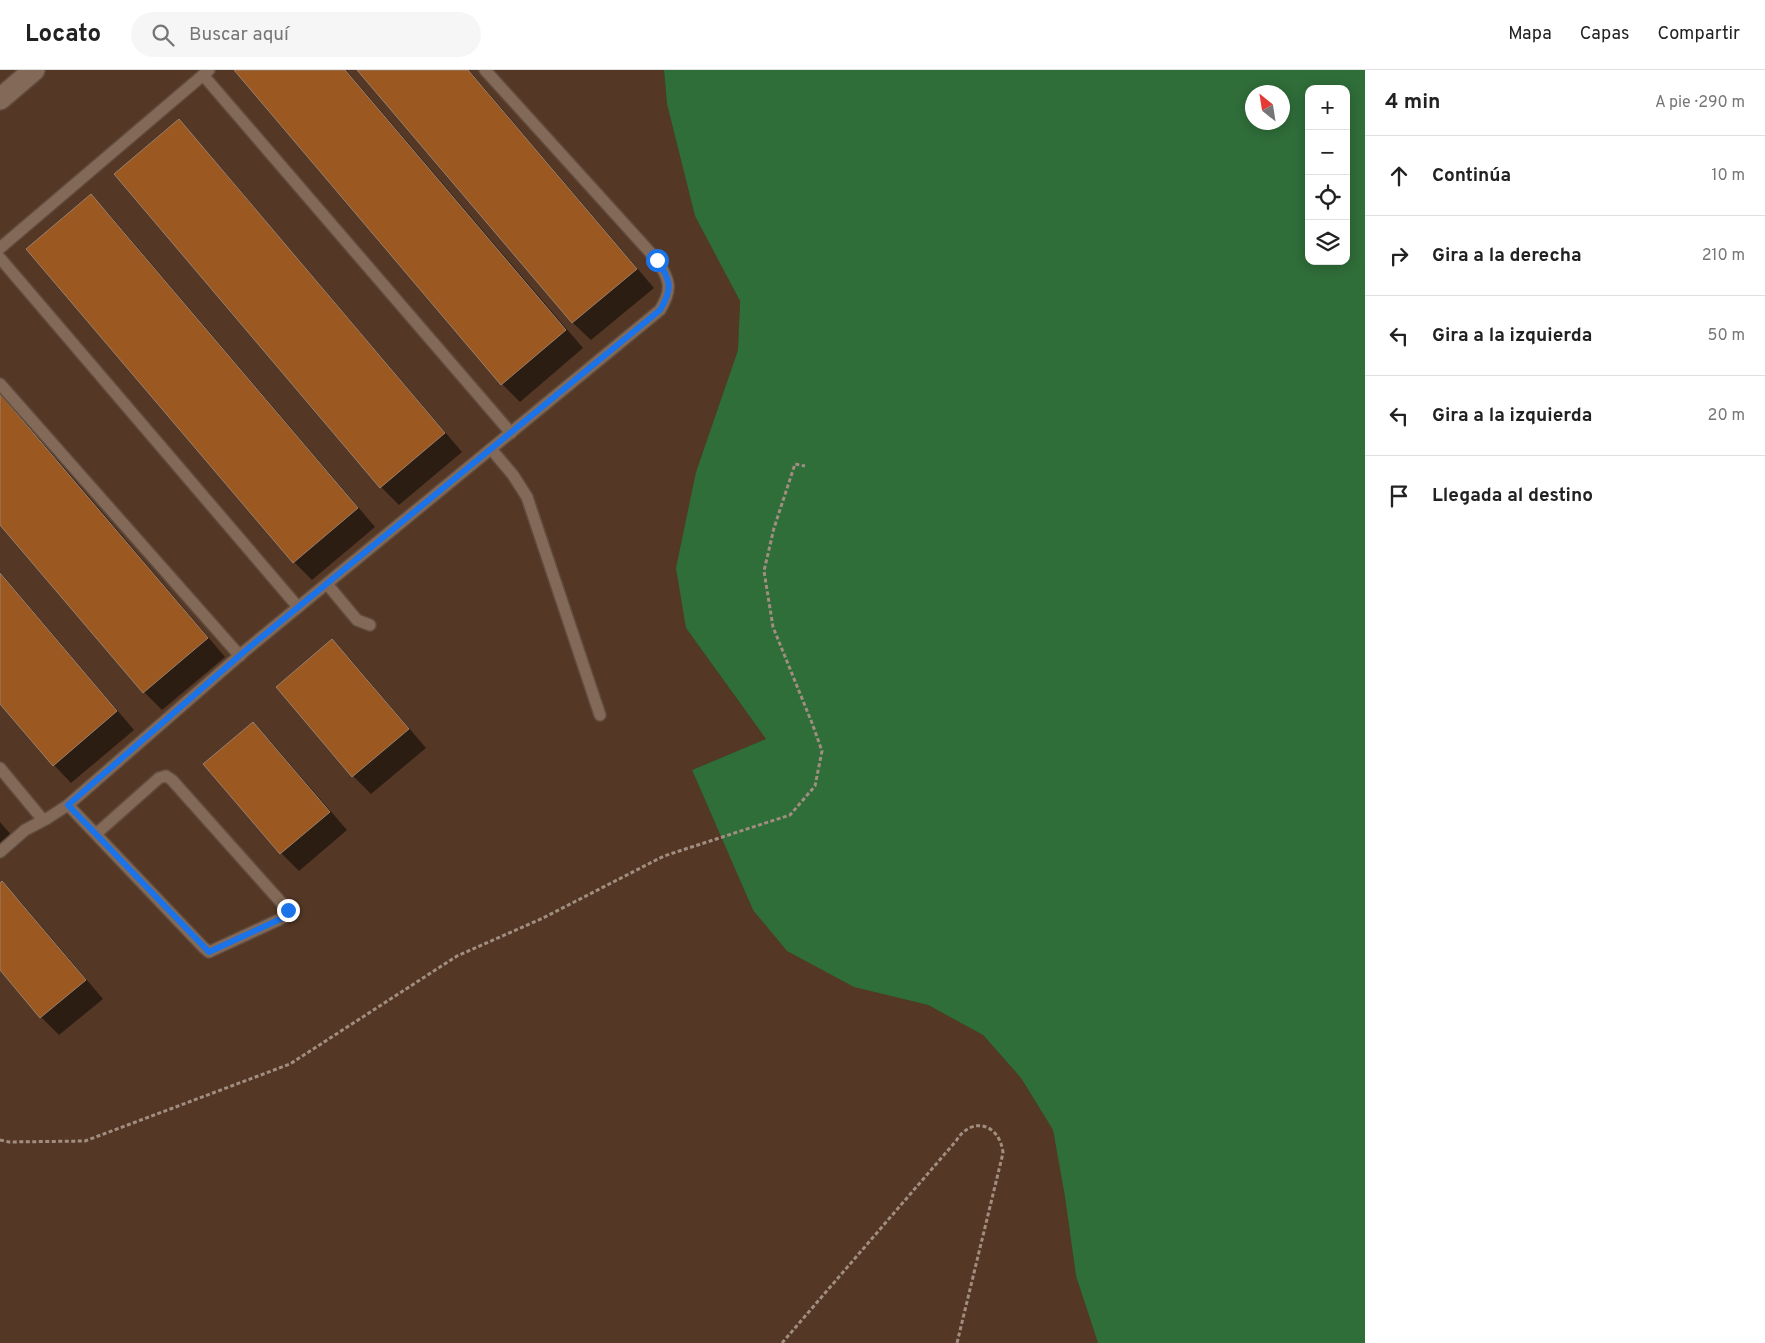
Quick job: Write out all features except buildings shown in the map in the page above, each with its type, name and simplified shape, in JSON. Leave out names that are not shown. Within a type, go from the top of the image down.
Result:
[{"type":"street","points":[[0,99],[34,70]]},
{"type":"lane","points":[[0,852],[25,830],[68,805],[298,607],[660,310],[667,299],[669,288],[667,274],[657,260],[485,70]]},
{"type":"lane","points":[[0,248],[206,73],[511,433]]},
{"type":"lane","points":[[0,258],[298,607]]},
{"type":"lane","points":[[0,384],[240,656]]},
{"type":"lane","points":[[491,450],[513,475],[527,497],[600,715]]},
{"type":"lane","points":[[328,584],[357,620],[370,625]]},
{"type":"lane","points":[[0,768],[44,820]]},
{"type":"lane","points":[[68,805],[209,952],[287,916],[288,910],[172,780],[166,776],[159,778],[96,834]]},
{"type":"path","points":[[0,1140],[9,1142],[85,1141],[290,1064],[457,956],[543,918],[664,856],[790,815],[816,786],[822,751],[773,627],[764,571],[774,528],[796,464],[805,466]]},
{"type":"path","points":[[782,1343],[960,1133],[968,1128],[986,1127],[999,1137],[1003,1153],[957,1343]]},
{"type":"shaded area","points":[[0,70],[664,70],[667,104],[695,216],[740,301],[738,350],[696,472],[686,628],[766,739],[692,770],[753,910],[854,987],[928,1005],[983,1035],[1021,1078],[1053,1130],[1076,1276],[1098,1343],[0,1343]]},
{"type":"green space","points":[[664,70],[1365,70],[1365,1343],[1098,1343],[1076,1276],[1053,1130],[1021,1078],[983,1035],[928,1005],[854,987],[787,951],[753,910],[692,770],[766,739],[686,628],[676,568],[696,472],[738,350],[740,301],[695,216],[667,104]]},
{"type":"route","points":[[288,910],[287,916],[209,952],[68,805],[246,650],[660,310],[667,299],[669,288],[667,274],[657,260]]}]
